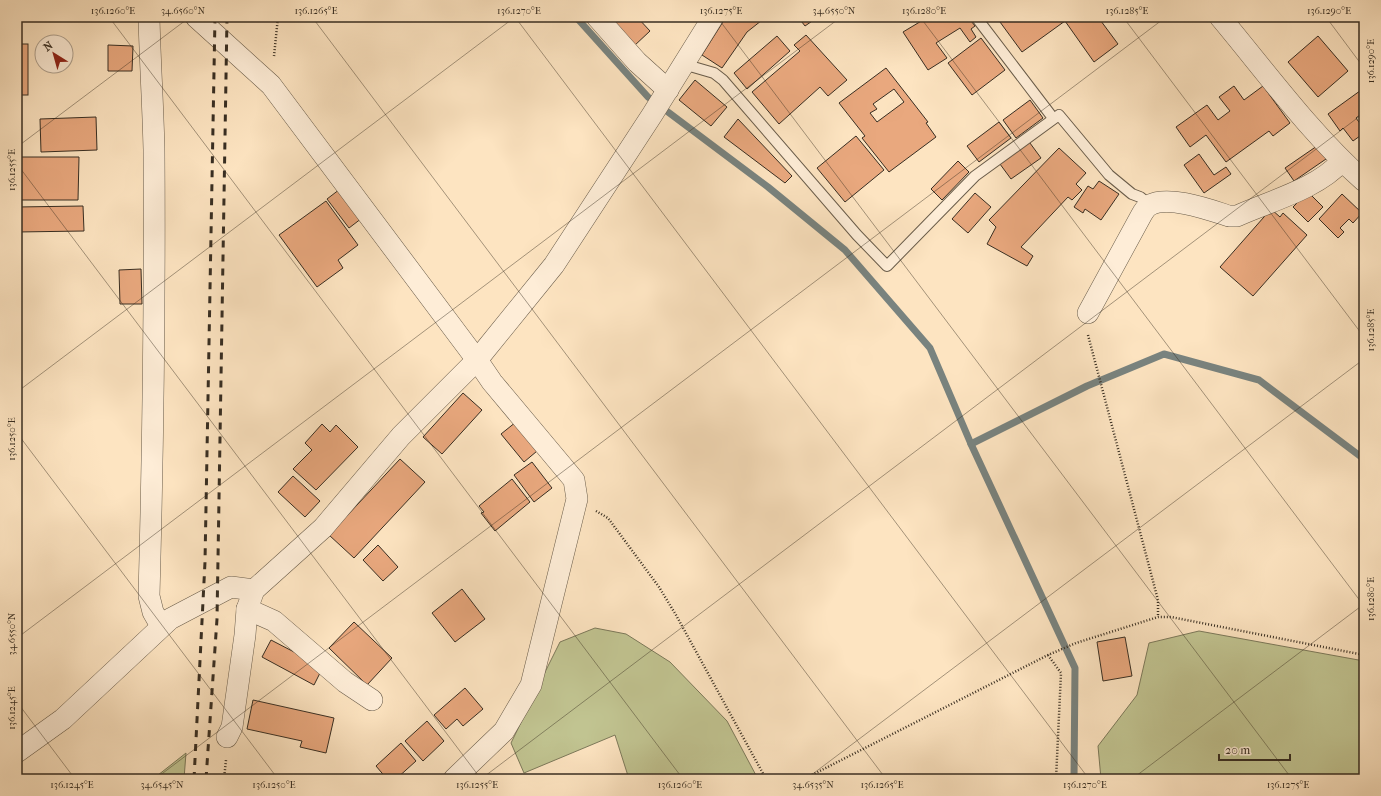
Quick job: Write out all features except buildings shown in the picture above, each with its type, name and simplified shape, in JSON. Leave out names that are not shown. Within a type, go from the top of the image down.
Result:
[{"type":"street","points":[[150,17],[154,148],[154,416],[149,596],[153,612],[161,626]]},
{"type":"street","points":[[196,17],[272,85],[492,382],[574,480],[577,499],[531,685],[504,731],[454,779]]},
{"type":"street","points":[[597,17],[666,92]]},
{"type":"street","points":[[227,737],[232,727],[251,599],[323,528],[401,436],[477,360],[554,265],[652,115],[712,17]]},
{"type":"street","points":[[1220,17],[1342,161],[1364,180]]},
{"type":"street","points":[[1088,313],[1142,214],[1150,205],[1174,201],[1229,216],[1237,216],[1293,192],[1334,170],[1342,161]]},
{"type":"street","points":[[17,752],[63,719],[170,619],[231,587],[251,599],[274,621],[345,682],[372,700]]},
{"type":"lane","points":[[976,17],[1053,118]]},
{"type":"lane","points":[[683,64],[714,73],[723,80],[857,235],[887,266],[975,176],[1059,115],[1109,175],[1132,194],[1140,197],[1150,205]]},
{"type":"path","points":[[272,85],[278,17]]},
{"type":"path","points":[[1088,313],[1087,331],[1158,600],[1158,617]]},
{"type":"path","points":[[577,499],[608,518],[659,587],[676,615],[766,779]]},
{"type":"path","points":[[804,779],[1048,655],[1076,643],[1158,617],[1171,617],[1364,654]]},
{"type":"path","points":[[1048,655],[1061,673],[1056,779]]},
{"type":"green space","points":[[595,628],[626,634],[670,662],[727,721],[758,779],[629,779],[615,735],[524,773],[511,743],[560,642]]},
{"type":"green space","points":[[1199,631],[1364,661],[1364,779],[1101,779],[1098,746],[1137,695],[1149,643]]},
{"type":"green space","points":[[186,753],[184,779],[153,779]]},
{"type":"waterway","points":[[576,17],[648,97],[768,187],[845,250],[930,348],[971,444],[1075,668],[1074,779]]},
{"type":"waterway","points":[[971,444],[1087,386],[1164,354],[1259,380],[1364,459]]},
{"type":"railway","points":[[194,779],[205,562],[215,17]]},
{"type":"railway","points":[[206,779],[217,619],[227,17]]}]
